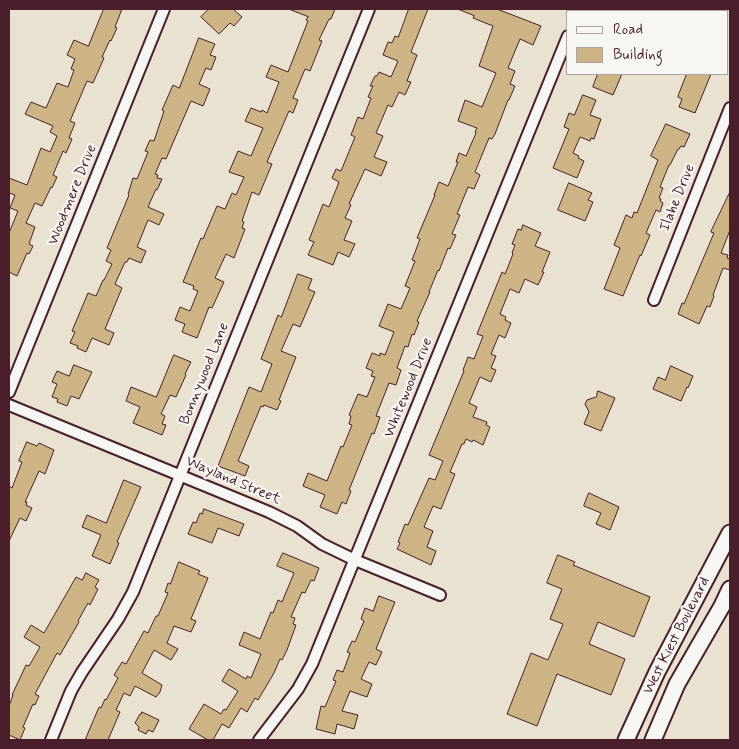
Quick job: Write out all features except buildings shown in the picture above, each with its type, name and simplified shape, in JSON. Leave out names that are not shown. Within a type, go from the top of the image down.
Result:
[{"type":"main road","name":"West Kiest Boulevard","points":[[626,740],[657,672],[730,533]]},
{"type":"main road","name":"West Kiest Boulevard","points":[[653,740],[677,684],[730,589]]},
{"type":"main road","points":[[699,593],[722,606]]},
{"type":"street","name":"Woodmere Drive","points":[[9,392],[164,9]]},
{"type":"street","name":"Bonnywood Lane","points":[[51,740],[82,672],[118,619],[133,592],[369,9]]},
{"type":"street","name":"Whitewood Drive","points":[[259,740],[298,689],[312,664],[566,41]]},
{"type":"street","name":"Ilahe Drive","points":[[654,300],[730,108]]},
{"type":"street","name":"Wayland Street","points":[[9,405],[269,512],[297,526],[322,544],[355,560],[440,595]]}]
